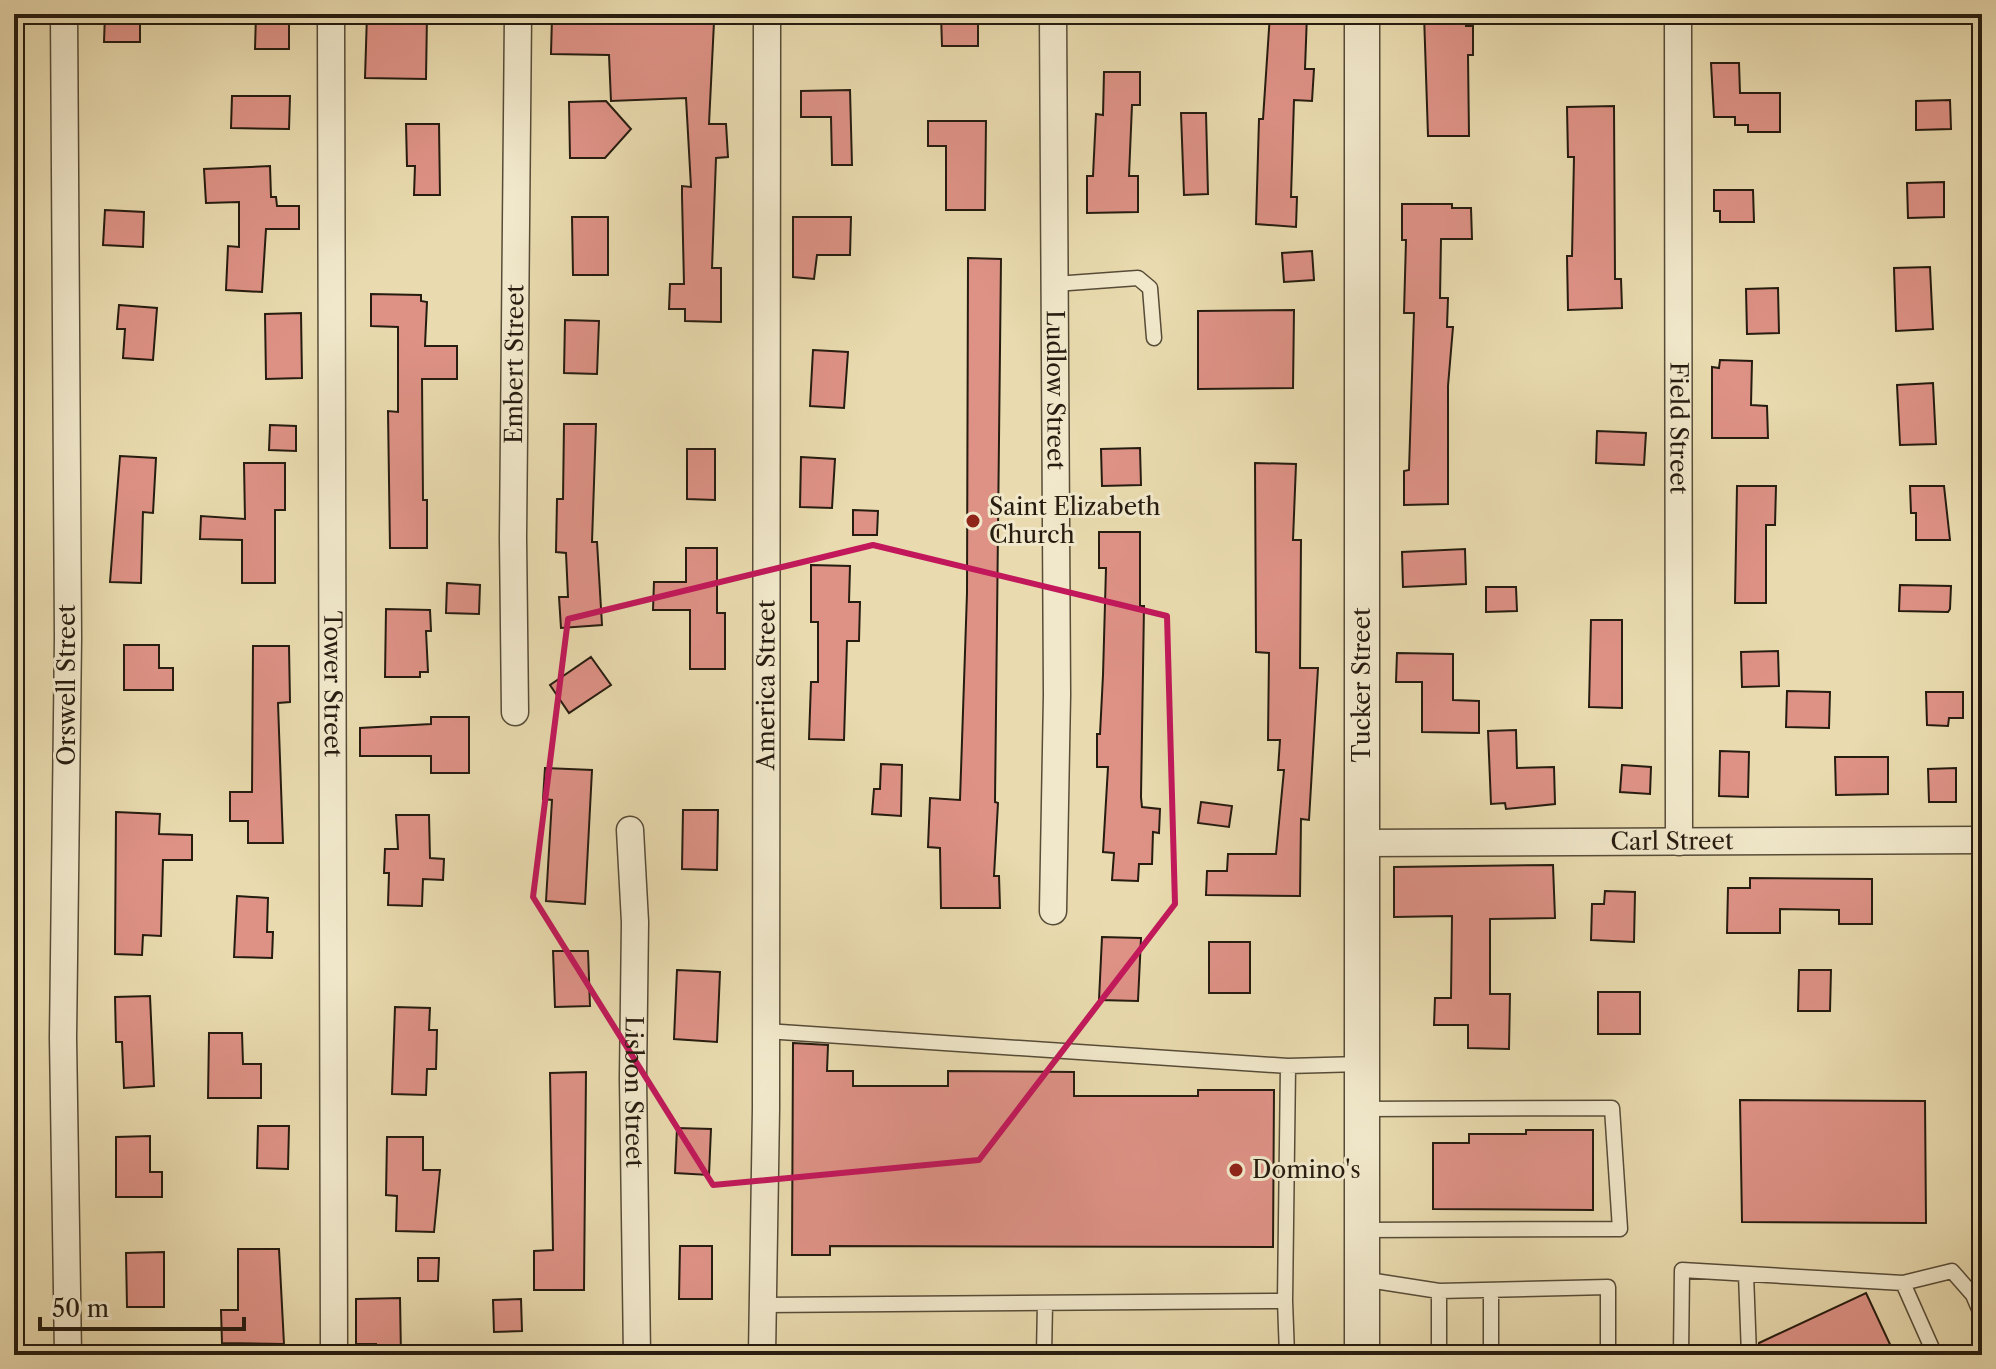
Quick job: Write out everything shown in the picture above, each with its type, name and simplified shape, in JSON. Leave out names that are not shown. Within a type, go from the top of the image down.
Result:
[{"type":"street","name":"Orswell Street","points":[[64,14],[68,638],[63,1038],[68,1355]]},
{"type":"street","name":"Tower Street","points":[[331,14],[334,1355]]},
{"type":"street","name":"Embert Street","points":[[515,712],[513,538],[518,14]]},
{"type":"street","name":"America Street","points":[[762,1355],[766,1031],[767,14]]},
{"type":"street","name":"Ludlow Street","points":[[1053,14],[1057,695],[1053,911]]},
{"type":"street","name":"Tucker Street","points":[[1362,14],[1362,1355]]},
{"type":"street","name":"Field Street","points":[[1678,14],[1679,842]]},
{"type":"street","name":"Lisbon Street","points":[[630,830],[635,922],[633,1078],[637,1355]]},
{"type":"street","name":"Carl Street","points":[[1362,843],[1982,840]]},
{"type":"lane","points":[[1055,284],[1138,278],[1150,288],[1154,338]]},
{"type":"lane","points":[[766,1031],[1288,1066],[1361,1064]]},
{"type":"lane","points":[[1287,1355],[1288,1066]]},
{"type":"lane","points":[[1361,1109],[1612,1108],[1620,1229],[1362,1230]]},
{"type":"lane","points":[[1681,1355],[1682,1270],[1903,1283],[1952,1271],[1978,1293],[1982,1316]]},
{"type":"lane","points":[[1746,1274],[1749,1355]]},
{"type":"lane","points":[[1362,1279],[1439,1291],[1608,1287],[1608,1355]]},
{"type":"lane","points":[[1903,1283],[1935,1355]]},
{"type":"lane","points":[[1439,1291],[1439,1355]]},
{"type":"lane","points":[[1491,1291],[1491,1355]]},
{"type":"lane","points":[[763,1305],[1285,1301]]},
{"type":"lane","points":[[1044,1355],[1045,1303]]},
{"type":"highlighted area","points":[[873,545],[1167,616],[1175,904],[979,1160],[713,1185],[533,897],[568,619]]},
{"type":"building","points":[[105,14],[140,14],[140,42],[104,42]]},
{"type":"building","points":[[256,14],[289,14],[289,49],[255,49]]},
{"type":"building","points":[[367,14],[427,14],[426,79],[365,78]]},
{"type":"building","points":[[626,14],[714,22],[709,124],[726,124],[728,157],[716,158],[712,268],[721,268],[721,322],[685,321],[685,309],[669,309],[670,284],[684,284],[682,186],[691,187],[686,98],[611,101],[609,55],[551,54],[552,17],[626,18]]},
{"type":"building","points":[[941,14],[978,14],[978,46],[942,46]]},
{"type":"building","points":[[1270,14],[1307,14],[1305,69],[1314,69],[1312,101],[1294,100],[1291,197],[1297,197],[1296,227],[1256,224],[1259,119],[1263,119]]},
{"type":"building","points":[[1424,14],[1466,14],[1466,26],[1473,26],[1473,55],[1468,55],[1469,136],[1428,136]]},
{"type":"building","points":[[1711,63],[1739,63],[1740,93],[1780,93],[1780,132],[1748,132],[1748,125],[1735,125],[1735,117],[1714,117]]},
{"type":"building","points":[[1104,72],[1140,72],[1140,105],[1132,105],[1129,176],[1138,176],[1138,212],[1087,213],[1087,176],[1093,176],[1096,114],[1103,115]]},
{"type":"building","points":[[850,90],[852,165],[832,165],[831,117],[801,117],[801,91]]},
{"type":"building","points":[[232,96],[290,96],[289,129],[231,128]]},
{"type":"building","points":[[1950,100],[1951,129],[1916,130],[1916,101]]},
{"type":"building","points":[[606,101],[631,129],[605,158],[570,158],[569,102]]},
{"type":"building","points":[[1614,106],[1615,279],[1621,279],[1622,308],[1568,310],[1567,256],[1572,256],[1574,157],[1568,157],[1567,107]]},
{"type":"building","points":[[1181,113],[1206,113],[1208,194],[1184,195]]},
{"type":"building","points":[[928,121],[986,121],[985,210],[946,210],[946,146],[928,146]]},
{"type":"building","points":[[406,124],[439,124],[440,195],[414,195],[415,166],[407,166]]},
{"type":"building","points":[[270,166],[271,197],[276,197],[277,206],[299,206],[299,229],[266,229],[262,292],[226,290],[228,246],[239,247],[239,202],[206,203],[204,169]]},
{"type":"building","points":[[1944,182],[1944,217],[1908,218],[1907,183]]},
{"type":"building","points":[[1714,190],[1753,190],[1754,222],[1720,222],[1720,211],[1714,211]]},
{"type":"building","points":[[1402,204],[1452,204],[1452,208],[1471,208],[1472,239],[1441,239],[1440,298],[1448,298],[1447,327],[1453,327],[1448,386],[1448,504],[1404,505],[1404,471],[1409,470],[1414,313],[1404,313],[1406,240],[1402,240]]},
{"type":"building","points":[[105,210],[144,212],[143,247],[103,245]]},
{"type":"building","points":[[572,217],[608,217],[608,275],[573,275]]},
{"type":"building","points":[[793,217],[851,217],[850,255],[817,255],[814,279],[793,277]]},
{"type":"building","points":[[1312,251],[1314,280],[1284,282],[1282,253]]},
{"type":"building","points":[[968,258],[1001,259],[995,802],[998,803],[994,876],[999,876],[1000,908],[941,908],[940,848],[928,847],[930,798],[960,800],[967,593]]},
{"type":"building","points":[[1930,267],[1933,329],[1896,331],[1894,268]]},
{"type":"building","points":[[1778,288],[1779,333],[1747,334],[1746,289]]},
{"type":"building","points":[[371,294],[421,295],[421,301],[427,302],[425,346],[457,346],[457,379],[422,379],[423,500],[427,500],[427,548],[390,548],[388,411],[398,412],[398,327],[371,326]]},
{"type":"building","points":[[119,305],[157,308],[153,360],[123,358],[125,329],[117,329]]},
{"type":"building","points":[[1294,310],[1293,388],[1198,389],[1198,311]]},
{"type":"building","points":[[301,313],[302,378],[266,379],[265,314]]},
{"type":"building","points":[[565,320],[599,321],[597,374],[564,373]]},
{"type":"building","points":[[813,350],[848,352],[844,408],[810,406]]},
{"type":"building","points":[[1720,360],[1752,361],[1751,405],[1767,406],[1768,438],[1712,438],[1712,367],[1719,368]]},
{"type":"building","points":[[1933,383],[1936,444],[1900,445],[1897,385]]},
{"type":"building","points":[[564,424],[596,424],[592,542],[597,542],[602,625],[561,628],[559,597],[568,597],[566,553],[556,552],[557,499],[563,499]]},
{"type":"building","points":[[270,425],[296,426],[296,451],[269,450]]},
{"type":"building","points":[[1597,431],[1646,433],[1644,465],[1596,463]]},
{"type":"building","points":[[1140,448],[1141,485],[1102,486],[1101,449]]},
{"type":"building","points":[[687,449],[715,449],[715,500],[687,499]]},
{"type":"building","points":[[120,456],[156,458],[153,513],[143,512],[141,583],[110,582]]},
{"type":"building","points":[[801,457],[835,459],[832,508],[800,507]]},
{"type":"building","points":[[244,463],[285,463],[285,510],[275,510],[275,583],[242,583],[242,540],[200,539],[201,516],[245,519]]},
{"type":"building","points":[[1255,463],[1296,464],[1293,540],[1301,540],[1300,668],[1318,668],[1309,820],[1301,819],[1300,896],[1206,895],[1207,871],[1227,871],[1228,854],[1276,854],[1284,770],[1278,770],[1280,740],[1268,740],[1269,653],[1256,652]]},
{"type":"building","points":[[1737,486],[1776,486],[1775,525],[1766,525],[1766,603],[1735,603]]},
{"type":"building","points":[[1910,486],[1944,486],[1950,540],[1916,540],[1916,513],[1911,513]]},
{"type":"building","points":[[853,510],[878,511],[877,535],[853,535]]},
{"type":"building","points":[[1099,532],[1140,532],[1140,606],[1144,606],[1141,797],[1142,807],[1160,809],[1159,833],[1153,832],[1152,864],[1139,864],[1138,881],[1112,880],[1114,853],[1103,852],[1108,767],[1097,767],[1097,734],[1100,734],[1106,568],[1099,568]]},
{"type":"building","points":[[686,548],[717,548],[717,613],[725,613],[725,669],[690,669],[690,610],[653,610],[654,582],[686,582]]},
{"type":"building","points":[[1465,549],[1466,584],[1403,587],[1402,552]]},
{"type":"building","points":[[811,565],[850,566],[849,602],[860,602],[859,641],[847,641],[844,740],[809,739],[811,682],[818,682],[818,622],[811,622]]},
{"type":"building","points":[[447,583],[480,585],[479,614],[446,613]]},
{"type":"building","points":[[1900,585],[1951,586],[1950,609],[1948,612],[1899,611]]},
{"type":"building","points":[[1486,587],[1516,587],[1517,611],[1486,612]]},
{"type":"building","points":[[386,609],[430,610],[431,631],[426,631],[428,672],[420,672],[420,677],[385,677]]},
{"type":"building","points":[[1591,620],[1622,620],[1622,708],[1589,707]]},
{"type":"building","points":[[124,645],[159,645],[159,668],[173,668],[173,690],[124,690]]},
{"type":"building","points":[[253,646],[289,646],[290,702],[278,703],[283,843],[248,843],[248,821],[230,821],[230,792],[252,792]]},
{"type":"building","points":[[1778,651],[1779,686],[1742,687],[1741,652]]},
{"type":"building","points":[[1397,653],[1453,654],[1453,700],[1479,701],[1479,733],[1422,732],[1422,682],[1396,682]]},
{"type":"building","points":[[591,657],[611,685],[569,713],[550,685]]},
{"type":"building","points":[[1787,691],[1830,692],[1829,728],[1786,727]]},
{"type":"building","points":[[1926,692],[1963,692],[1963,718],[1949,718],[1948,726],[1927,725]]},
{"type":"building","points":[[431,717],[469,717],[469,773],[431,773],[431,756],[360,756],[360,728],[431,724]]},
{"type":"building","points":[[1516,730],[1517,768],[1554,767],[1555,804],[1506,809],[1505,803],[1491,804],[1488,731]]},
{"type":"building","points":[[1720,751],[1749,752],[1748,797],[1719,796]]},
{"type":"building","points":[[1835,757],[1888,757],[1888,794],[1836,795]]},
{"type":"building","points":[[881,764],[902,765],[901,816],[872,814],[874,789],[880,789]]},
{"type":"building","points":[[1622,765],[1651,767],[1650,794],[1620,792]]},
{"type":"building","points":[[545,768],[592,770],[585,904],[546,901],[552,800],[543,799]]},
{"type":"building","points":[[1956,768],[1956,802],[1929,802],[1928,769]]},
{"type":"building","points":[[1201,802],[1232,806],[1229,827],[1198,823]]},
{"type":"building","points":[[683,810],[718,810],[717,870],[682,869]]},
{"type":"building","points":[[116,812],[160,814],[159,834],[192,835],[192,860],[163,860],[161,936],[143,935],[142,955],[115,954]]},
{"type":"building","points":[[396,815],[429,815],[430,858],[444,859],[443,880],[423,879],[422,906],[388,905],[389,873],[384,873],[385,849],[398,849]]},
{"type":"building","points":[[1553,865],[1555,918],[1490,919],[1490,994],[1510,994],[1509,1049],[1468,1048],[1468,1025],[1434,1025],[1435,998],[1451,998],[1452,916],[1394,917],[1394,867]]},
{"type":"building","points":[[1750,878],[1872,879],[1872,924],[1839,924],[1839,910],[1780,909],[1780,933],[1727,933],[1728,888],[1750,888]]},
{"type":"building","points":[[1605,891],[1635,892],[1634,942],[1591,940],[1592,904],[1604,904]]},
{"type":"building","points":[[237,896],[268,898],[267,932],[273,932],[272,958],[234,957]]},
{"type":"building","points":[[1102,937],[1141,938],[1138,1001],[1099,1000]]},
{"type":"building","points":[[1209,942],[1250,942],[1250,993],[1209,993]]},
{"type":"building","points":[[553,951],[588,951],[590,1006],[555,1007]]},
{"type":"building","points":[[677,970],[720,972],[717,1042],[674,1039]]},
{"type":"building","points":[[1799,970],[1831,970],[1830,1011],[1798,1011]]},
{"type":"building","points":[[1598,992],[1640,992],[1640,1034],[1598,1034]]},
{"type":"building","points":[[150,996],[154,1086],[124,1088],[122,1042],[116,1042],[115,997]]},
{"type":"building","points":[[395,1007],[430,1008],[429,1030],[437,1030],[436,1069],[427,1069],[426,1095],[392,1094]]},
{"type":"building","points":[[209,1033],[242,1033],[243,1064],[261,1064],[261,1098],[208,1098]]},
{"type":"building","points":[[793,1043],[828,1045],[827,1071],[853,1071],[853,1086],[948,1086],[948,1071],[1074,1072],[1074,1096],[1198,1096],[1198,1090],[1274,1090],[1273,1247],[830,1246],[830,1255],[792,1255]]},
{"type":"building","points":[[586,1072],[584,1290],[534,1290],[534,1251],[553,1250],[550,1073]]},
{"type":"building","points":[[1740,1100],[1925,1101],[1926,1223],[1742,1222]]},
{"type":"building","points":[[258,1126],[289,1126],[288,1169],[257,1168]]},
{"type":"building","points":[[677,1128],[711,1129],[709,1175],[675,1173]]},
{"type":"building","points":[[1526,1130],[1593,1130],[1593,1210],[1433,1209],[1433,1143],[1469,1143],[1469,1134],[1526,1134]]},
{"type":"building","points":[[150,1136],[150,1172],[162,1172],[162,1197],[116,1197],[116,1137]]},
{"type":"building","points":[[387,1137],[423,1137],[423,1170],[440,1170],[434,1232],[396,1231],[397,1196],[386,1195]]},
{"type":"building","points":[[680,1246],[712,1246],[712,1299],[679,1299]]},
{"type":"building","points":[[238,1249],[279,1249],[284,1344],[222,1343],[221,1310],[238,1310]]},
{"type":"building","points":[[164,1252],[164,1307],[127,1307],[126,1253]]},
{"type":"building","points":[[418,1258],[439,1258],[438,1281],[418,1281]]},
{"type":"building","points":[[1866,1293],[1895,1355],[1759,1355],[1759,1343]]},
{"type":"building","points":[[400,1298],[401,1355],[376,1355],[376,1344],[356,1344],[356,1299]]},
{"type":"building","points":[[521,1299],[522,1331],[494,1332],[493,1300]]},
{"type":"place","name":"Saint Elizabeth Church","points":[[973,521]]},
{"type":"place","name":"Domino's","points":[[1236,1170]]}]
